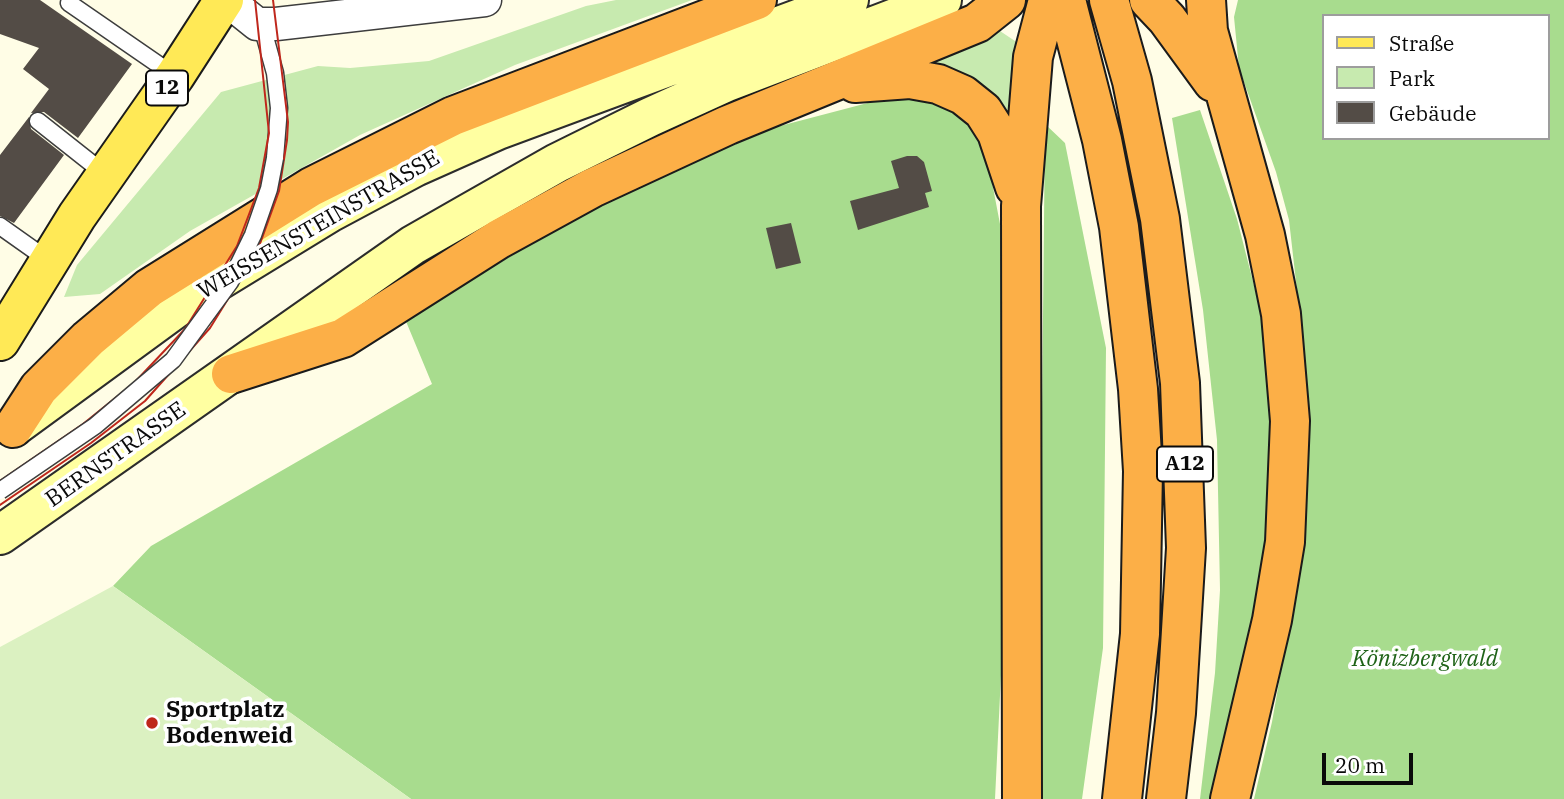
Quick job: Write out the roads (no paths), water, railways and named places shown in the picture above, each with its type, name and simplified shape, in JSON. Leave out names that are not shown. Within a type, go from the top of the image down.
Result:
[{"type":"highway","points":[[4,434],[39,388],[88,340],[149,288],[311,187],[466,111],[757,0]]},
{"type":"highway","points":[[231,374],[343,338],[499,239],[592,187],[815,88],[977,23],[1006,0]]},
{"type":"highway","points":[[1022,799],[1021,206],[1033,57],[1048,0]]},
{"type":"highway","name":"A12","points":[[1066,0],[1102,140],[1131,308],[1143,471],[1140,634],[1122,799]]},
{"type":"highway","name":"A12","points":[[1109,0],[1143,131],[1172,297],[1185,464],[1183,629],[1166,799]]},
{"type":"highway","points":[[1149,0],[1167,19],[1224,98]]},
{"type":"highway","points":[[1206,0],[1208,31],[1224,98],[1265,234],[1281,314],[1290,421],[1285,542],[1277,594],[1230,799]]},
{"type":"highway","points":[[815,88],[910,79],[938,84],[963,95],[983,111],[997,133],[1021,206]]},
{"type":"main road","name":"12","points":[[0,341],[48,260],[225,0]]},
{"type":"main road","name":"WEISSENSTEINSTRASSE","points":[[4,434],[190,299],[329,214],[415,167],[498,130],[849,0]]},
{"type":"main road","points":[[231,374],[413,245],[556,163],[727,82],[942,0]]},
{"type":"main road","name":"BERNSTRASSE","points":[[0,535],[231,374]]},
{"type":"street","points":[[225,0],[257,24],[485,0]]},
{"type":"lane","points":[[69,3],[175,76]]},
{"type":"lane","points":[[0,491],[95,426],[173,360],[230,282],[253,235],[269,189],[275,158],[279,108],[275,73],[265,37],[257,24]]},
{"type":"lane","points":[[38,121],[105,174]]},
{"type":"lane","points":[[0,226],[48,260]]},
{"type":"tram line","points":[[0,481],[83,424],[134,383],[185,329],[237,246],[259,188],[269,133],[255,0]]},
{"type":"tram line","points":[[0,505],[91,443],[145,401],[210,328],[257,252],[279,191],[287,140],[288,122],[273,0]]},
{"type":"place","name":"Sportplatz Bodenweid","points":[[152,723]]},
{"type":"park label","name":"Könizbergwald","points":[[1425,659]]}]
